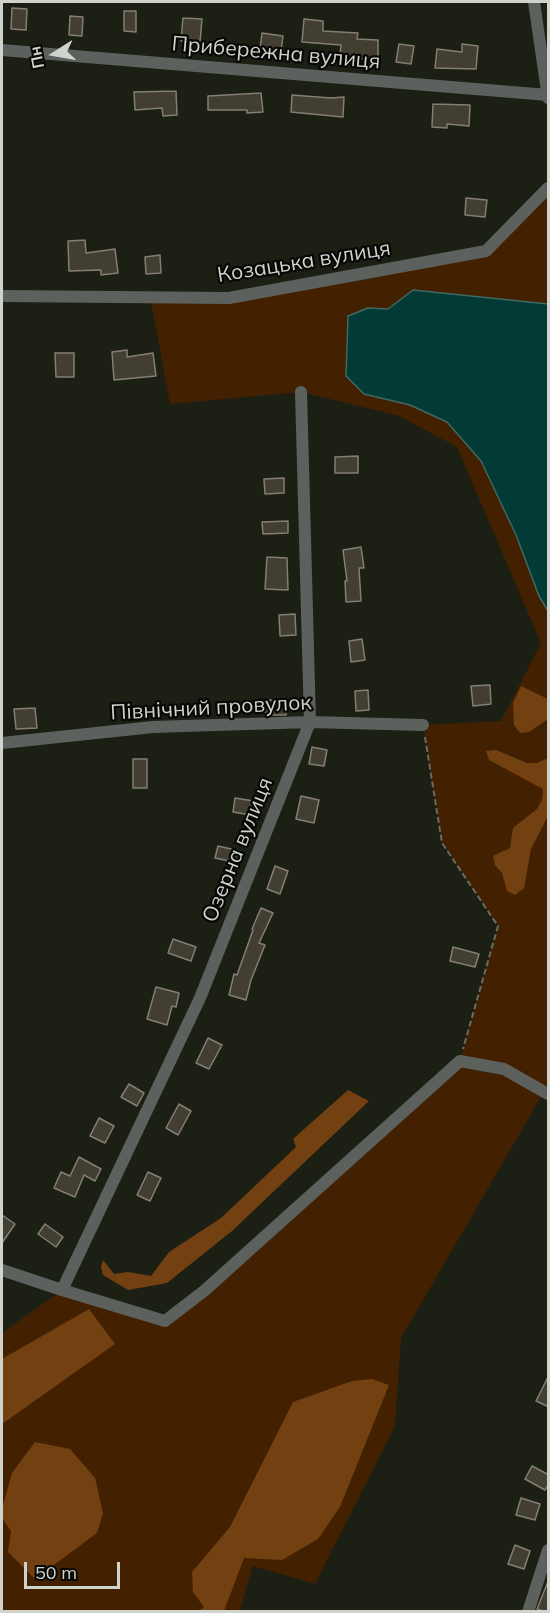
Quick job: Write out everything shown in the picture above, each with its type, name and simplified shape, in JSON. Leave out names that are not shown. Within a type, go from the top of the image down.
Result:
[{"type":"street","points":[[534,2],[548,96]]},
{"type":"street","name":"Прибережна вулиця","points":[[2,50],[548,96]]},
{"type":"street","name":"Козацька вулиця","points":[[2,296],[229,298],[486,251],[549,188]]},
{"type":"street","name":"Озерна вулиця","points":[[62,1290],[200,998],[310,722],[301,392]]},
{"type":"street","name":"Північний провулок","points":[[2,743],[153,727],[310,722],[423,725]]},
{"type":"street","points":[[2,1270],[165,1321],[204,1291],[460,1061],[504,1069],[549,1094]]},
{"type":"street","points":[[528,1611],[549,1550]]},
{"type":"path","points":[[423,725],[441,843],[498,926],[460,1061]]},
{"type":"shaded area","points":[[548,188],[548,1094],[544,1092],[401,1338],[395,1426],[315,1584],[253,1566],[240,1611],[2,1611],[2,1333],[62,1290],[166,1321],[460,1061],[498,926],[442,843],[423,725],[501,721],[541,643],[457,447],[399,416],[301,392],[170,404],[150,297],[229,298],[486,251]]},
{"type":"shaded area","points":[[521,686],[548,699],[548,719],[529,732],[520,733],[514,725],[513,703]]},
{"type":"shaded area","points":[[496,750],[527,763],[537,763],[548,758],[548,816],[531,849],[524,888],[515,895],[507,891],[502,873],[495,865],[493,856],[510,848],[513,828],[537,809],[542,800],[543,789],[489,760],[486,751]]},
{"type":"shaded area","points":[[348,1090],[369,1101],[232,1231],[167,1283],[128,1290],[103,1275],[101,1267],[103,1260],[114,1274],[128,1272],[151,1276],[169,1252],[221,1218],[296,1147],[293,1139]]},
{"type":"shaded area","points":[[89,1309],[115,1344],[2,1424],[2,1359]]},
{"type":"shaded area","points":[[372,1379],[389,1385],[340,1507],[318,1539],[282,1560],[244,1558],[224,1611],[199,1611],[204,1607],[193,1592],[192,1572],[230,1527],[293,1402],[352,1381]]},
{"type":"shaded area","points":[[35,1442],[70,1449],[95,1478],[103,1513],[97,1533],[35,1579],[8,1552],[11,1531],[2,1518],[2,1509],[12,1473]]},
{"type":"water","points":[[413,290],[548,304],[548,611],[539,596],[516,535],[481,461],[447,422],[410,405],[364,394],[346,376],[348,316],[368,308],[388,309]]},
{"type":"building","points":[[12,8],[27,9],[26,30],[11,29]]},
{"type":"building","points":[[124,11],[136,11],[136,32],[124,31]]},
{"type":"building","points":[[70,16],[83,17],[82,36],[69,35]]},
{"type":"building","points":[[183,18],[202,19],[200,42],[181,41]]},
{"type":"building","points":[[304,19],[323,21],[323,31],[358,33],[357,39],[378,40],[378,61],[340,56],[341,45],[302,42]]},
{"type":"building","points":[[262,33],[283,36],[281,52],[260,49]]},
{"type":"building","points":[[399,44],[414,46],[411,64],[396,62]]},
{"type":"building","points":[[462,44],[478,46],[476,69],[435,68],[437,49],[462,52]]},
{"type":"building","points":[[176,91],[177,115],[163,116],[162,108],[135,110],[134,92]]},
{"type":"building","points":[[261,93],[263,112],[208,110],[208,96]]},
{"type":"building","points":[[292,95],[344,97],[343,117],[291,112]]},
{"type":"building","points":[[433,104],[470,105],[469,126],[447,124],[447,128],[432,127]]},
{"type":"building","points":[[466,198],[487,200],[485,217],[465,215]]},
{"type":"building","points":[[85,240],[86,253],[115,249],[118,273],[101,275],[101,270],[69,271],[68,241]]},
{"type":"building","points":[[160,255],[161,273],[146,274],[145,257]]},
{"type":"building","points":[[127,350],[127,357],[153,353],[156,376],[114,380],[112,352]]},
{"type":"building","points":[[55,353],[74,353],[74,377],[56,377]]},
{"type":"building","points":[[358,456],[358,473],[335,473],[335,457]]},
{"type":"building","points":[[284,478],[284,493],[265,494],[264,479]]},
{"type":"building","points":[[288,521],[288,533],[263,534],[262,522]]},
{"type":"building","points":[[361,547],[364,568],[359,568],[361,601],[346,602],[345,581],[347,581],[343,550]]},
{"type":"building","points":[[267,557],[287,558],[288,590],[265,589]]},
{"type":"building","points":[[295,614],[296,635],[280,636],[279,615]]},
{"type":"building","points":[[362,639],[365,660],[351,662],[349,641]]},
{"type":"building","points":[[490,685],[491,704],[473,706],[471,686]]},
{"type":"building","points":[[368,690],[369,710],[356,711],[355,691]]},
{"type":"building","points":[[265,700],[286,700],[286,715],[266,715]]},
{"type":"building","points":[[35,708],[37,728],[16,729],[14,709]]},
{"type":"building","points":[[312,747],[327,750],[324,766],[309,764]]},
{"type":"building","points":[[133,759],[147,759],[147,788],[133,788]]},
{"type":"building","points":[[301,796],[319,800],[314,823],[296,819]]},
{"type":"building","points":[[235,798],[260,802],[257,816],[233,812]]},
{"type":"building","points":[[218,846],[240,851],[238,863],[215,858]]},
{"type":"building","points":[[275,866],[288,871],[280,894],[267,889]]},
{"type":"building","points":[[261,908],[273,913],[259,943],[265,945],[251,980],[246,1000],[229,995],[234,974],[237,975]]},
{"type":"building","points":[[173,939],[196,947],[191,961],[168,953]]},
{"type":"building","points":[[453,947],[479,954],[475,967],[450,961]]},
{"type":"building","points":[[156,987],[179,993],[176,1007],[172,1006],[167,1025],[147,1019]]},
{"type":"building","points":[[208,1038],[222,1045],[209,1069],[196,1063]]},
{"type":"building","points":[[129,1084],[144,1093],[137,1106],[121,1097]]},
{"type":"building","points":[[179,1104],[191,1111],[178,1135],[166,1128]]},
{"type":"building","points":[[99,1118],[114,1126],[105,1143],[90,1136]]},
{"type":"building","points":[[79,1157],[101,1169],[95,1181],[84,1175],[75,1197],[54,1188],[61,1172],[70,1176]]},
{"type":"building","points":[[148,1172],[161,1178],[150,1201],[137,1195]]},
{"type":"building","points":[[2,1215],[15,1224],[2,1243]]},
{"type":"building","points":[[45,1224],[63,1237],[56,1247],[38,1234]]},
{"type":"building","points":[[549,1375],[549,1407],[536,1401]]},
{"type":"building","points":[[532,1466],[549,1475],[549,1484],[545,1490],[525,1479]]},
{"type":"building","points":[[521,1498],[540,1504],[535,1520],[516,1515]]},
{"type":"building","points":[[515,1545],[530,1551],[524,1569],[508,1564]]},
{"type":"building","points":[[549,1579],[549,1611],[543,1611],[537,1609]]}]
